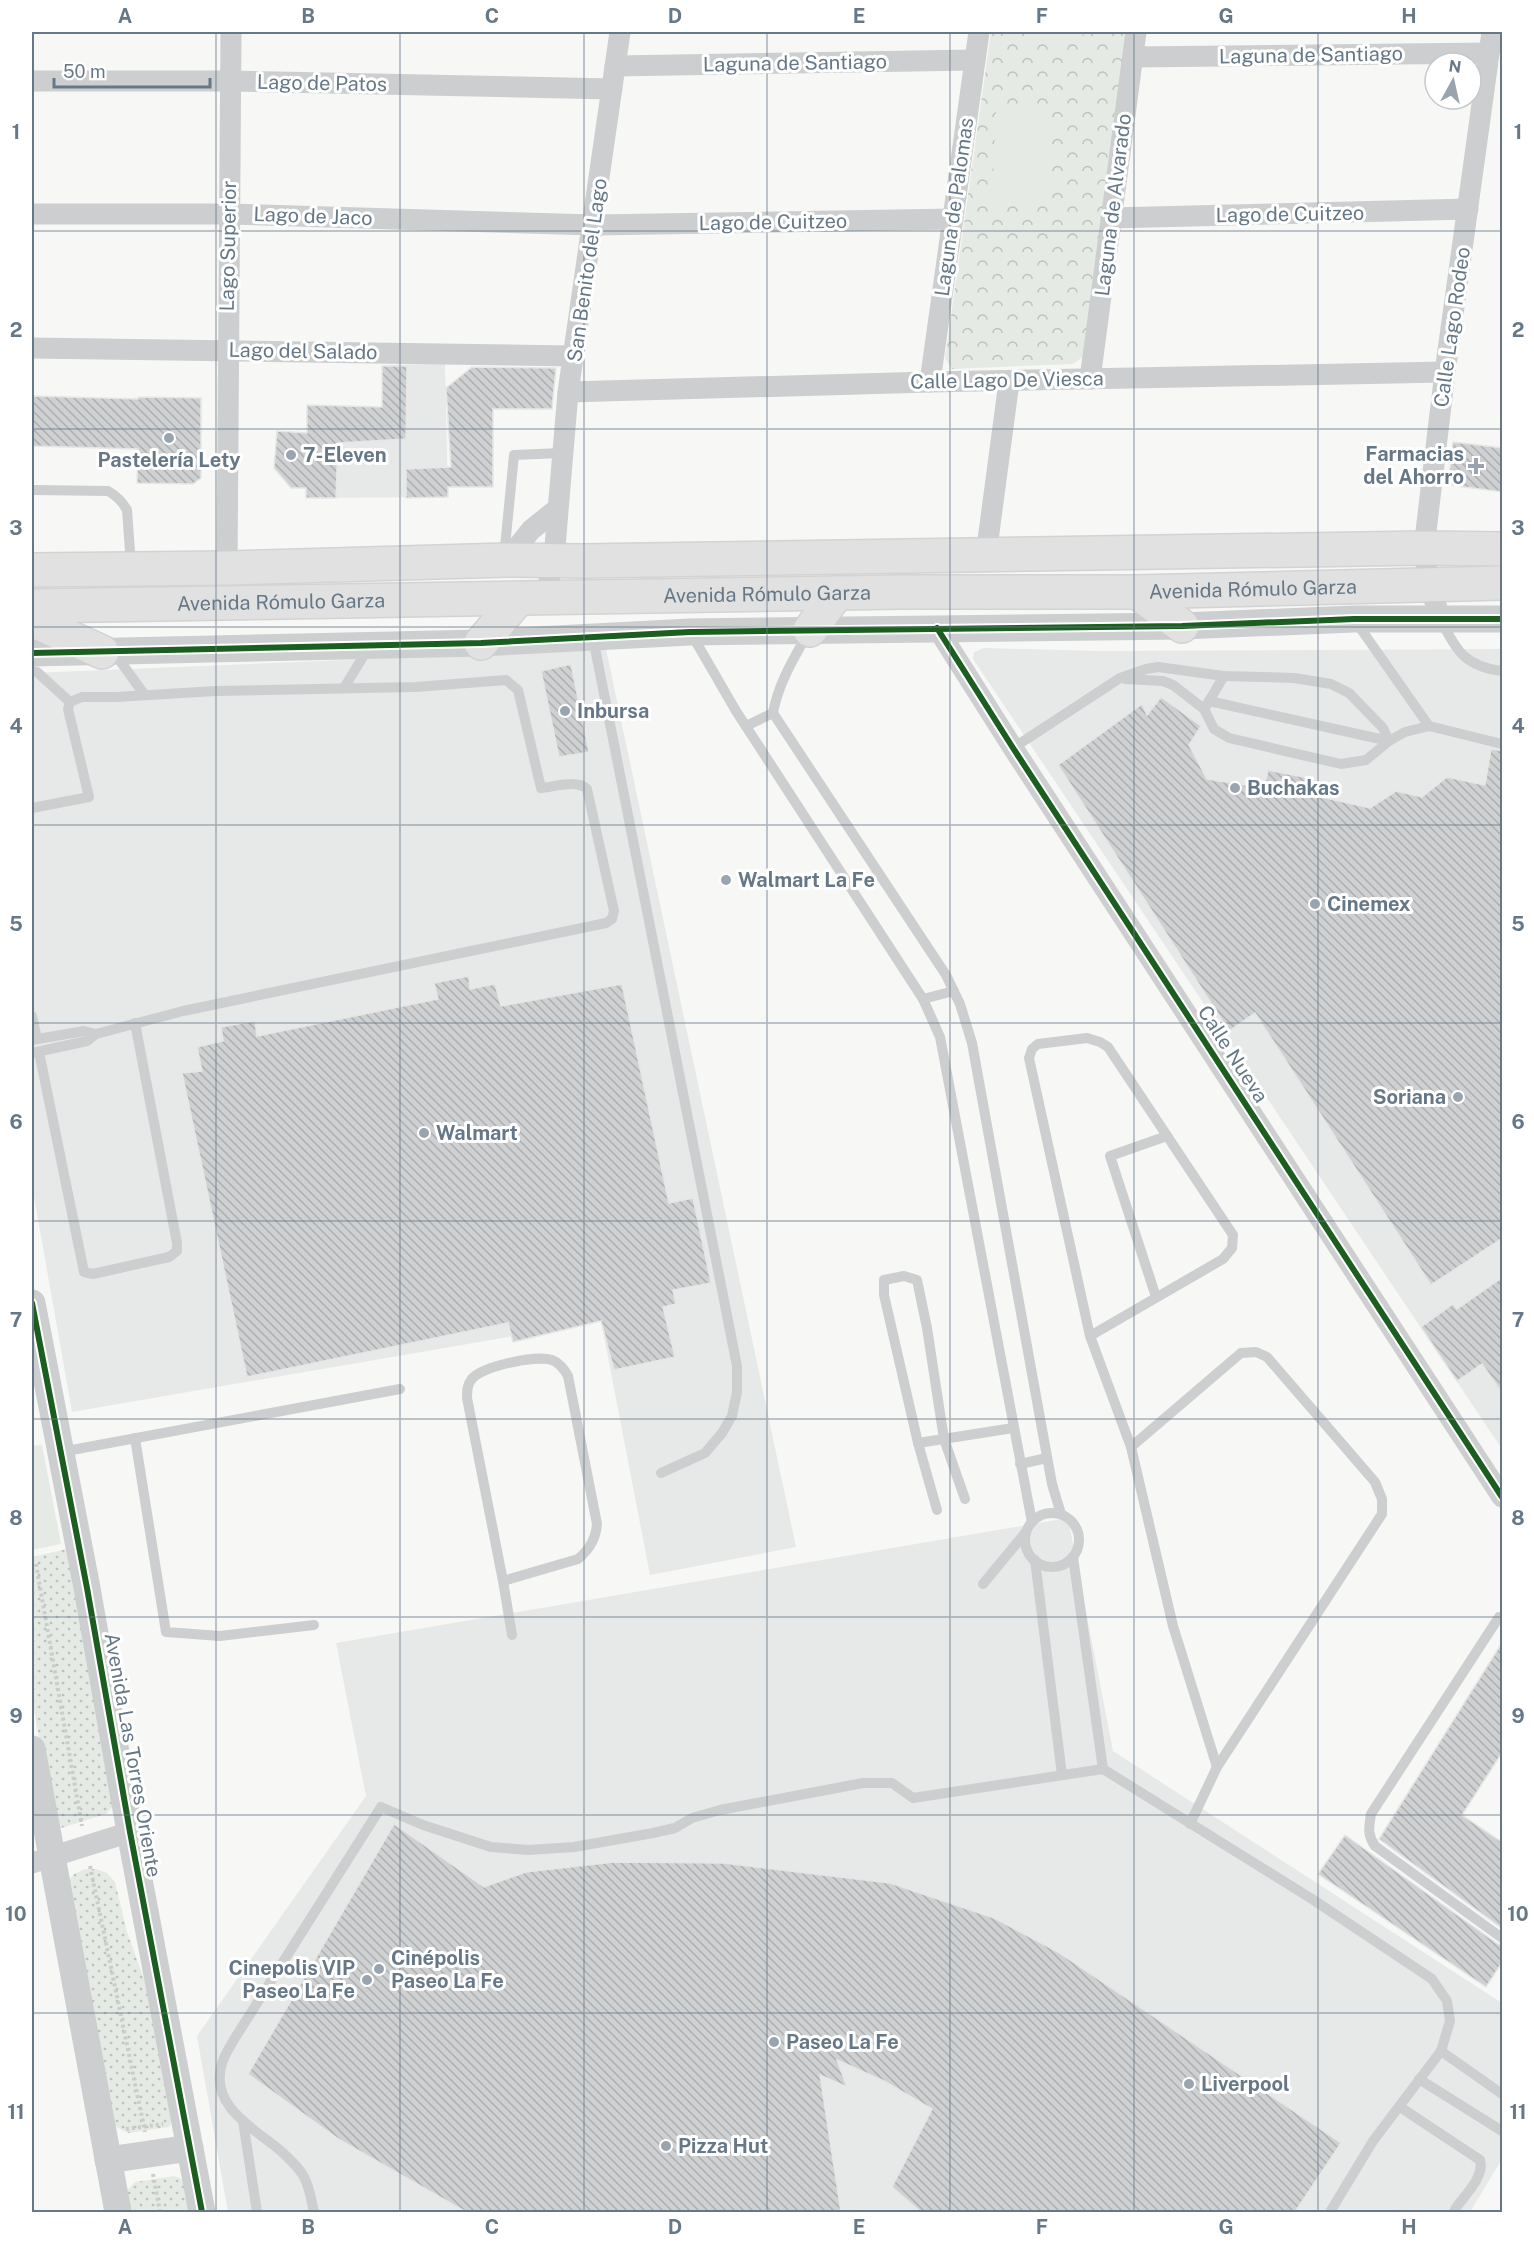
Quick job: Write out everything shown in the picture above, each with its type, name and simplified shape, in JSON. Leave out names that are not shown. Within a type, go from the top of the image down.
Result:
[{"type":"main road","name":"Avenida Rómulo Garza","points":[[32,570],[227,568],[505,560],[1424,548],[1503,549]]},
{"type":"main road","name":"Avenida Rómulo Garza","points":[[32,606],[837,593],[1137,592],[1503,583]]},
{"type":"main road","points":[[1137,592],[1182,626]]},
{"type":"main road","points":[[810,630],[837,593]]},
{"type":"main road","points":[[481,643],[532,598]]},
{"type":"main road","points":[[32,620],[108,652]]},
{"type":"street","name":"Lago Superior","points":[[227,568],[231,32]]},
{"type":"street","name":"San Benito del Lago","points":[[532,598],[553,561],[568,392],[594,225],[620,32]]},
{"type":"street","name":"Laguna de Palomas","points":[[930,382],[979,32]]},
{"type":"street","name":"Laguna de Alvarado","points":[[1090,378],[1136,32]]},
{"type":"street","name":"Calle Lago Rodeo","points":[[1441,620],[1429,584],[1424,548],[1445,372],[1492,32]]},
{"type":"street","name":"Laguna de Santiago","points":[[1133,57],[1489,52]]},
{"type":"street","name":"Laguna de Santiago","points":[[615,66],[975,60]]},
{"type":"street","name":"Lago de Patos","points":[[32,81],[230,81],[612,89]]},
{"type":"street","name":"Lago de Cuitzeo","points":[[1112,218],[1468,209]]},
{"type":"street","name":"Lago de Jaco","points":[[32,214],[228,214],[594,225]]},
{"type":"street","name":"Lago de Cuitzeo","points":[[594,225],[953,219]]},
{"type":"street","name":"Lago del Salado","points":[[32,348],[574,356]]},
{"type":"street","name":"Calle Lago De Viesca","points":[[568,392],[1009,382],[1090,378],[1445,372]]},
{"type":"street","points":[[986,555],[1009,382]]},
{"type":"street","points":[[505,560],[531,530],[557,509]]},
{"type":"street","points":[[32,653],[481,643],[690,632],[1182,626],[1354,619],[1503,619]]},
{"type":"street","name":"Calle Nueva","points":[[937,628],[1013,748],[1503,1497]]},
{"type":"street","name":"Avenida Las Torres Oriente","points":[[32,1303],[202,2212]]},
{"type":"street","points":[[32,1749],[41,1859],[118,2212]]},
{"type":"street","points":[[41,1859],[130,1832]]},
{"type":"street","points":[[108,2160],[190,2148]]},
{"type":"lane","points":[[505,560],[514,455],[562,453]]},
{"type":"lane","points":[[32,490],[108,491],[116,495],[127,510],[132,569]]},
{"type":"lane","points":[[1354,619],[1429,726]]},
{"type":"lane","points":[[1441,620],[1452,644],[1470,663],[1503,671]]},
{"type":"lane","points":[[810,630],[783,681],[775,700],[773,713],[946,975],[954,991],[972,1043],[1047,1458],[1061,1514]]},
{"type":"lane","points":[[690,632],[746,726],[923,999],[940,1037],[1020,1464],[1029,1527],[1025,1542],[1028,1552],[1035,1560],[1044,1566],[1055,1567],[1065,1564],[1073,1557],[1079,1548],[1079,1538],[1076,1527],[1070,1519],[1050,1512],[1040,1515],[1029,1527],[982,1584]]},
{"type":"lane","points":[[593,638],[737,1366],[737,1392],[732,1416],[722,1433],[705,1453],[661,1473]]},
{"type":"lane","points":[[344,688],[370,646]]},
{"type":"lane","points":[[108,652],[144,694]]},
{"type":"lane","points":[[1013,748],[1119,678],[1158,667],[1224,676],[1294,678],[1331,684],[1349,693],[1383,728],[1389,741]]},
{"type":"lane","points":[[32,671],[37,672],[70,702]]},
{"type":"lane","points":[[1224,676],[1207,705],[1215,729],[1229,738],[1341,764],[1366,760],[1389,741],[1405,732],[1429,726],[1503,744]]},
{"type":"lane","points":[[1119,678],[1163,681],[1207,705],[1389,741]]},
{"type":"lane","points":[[70,702],[82,697],[144,694],[416,687],[500,679],[512,683],[518,690],[541,788],[575,784],[588,789],[614,911],[612,919],[606,923],[183,1011],[135,1023],[96,1034],[87,1041],[35,1053],[82,1268],[84,1272],[93,1274],[169,1257],[177,1251],[178,1247],[135,1023]]},
{"type":"lane","points":[[32,808],[88,797],[68,715],[70,702]]},
{"type":"lane","points":[[746,726],[773,713]]},
{"type":"lane","points":[[923,999],[954,991]]},
{"type":"lane","points":[[32,1016],[34,1039],[84,1031],[96,1034]]},
{"type":"lane","points":[[1090,1336],[1223,1259],[1232,1248],[1233,1235],[1108,1047],[1087,1038],[1038,1044],[1032,1049],[1029,1058],[1090,1336],[1131,1447],[1173,1626],[1216,1767]]},
{"type":"lane","points":[[1156,1297],[1110,1156],[1167,1136]]},
{"type":"lane","points":[[937,1510],[918,1443],[884,1295],[884,1280],[904,1276],[917,1280],[927,1328],[944,1439],[965,1499]]},
{"type":"lane","points":[[1131,1447],[1241,1353],[1256,1352],[1267,1357],[1369,1475],[1382,1498],[1382,1514],[1216,1767],[1190,1824]]},
{"type":"lane","points":[[503,1581],[578,1559],[587,1551],[597,1532],[568,1376],[563,1366],[543,1358],[534,1358],[483,1371],[470,1381],[467,1389],[512,1635]]},
{"type":"lane","points":[[60,1452],[400,1389]]},
{"type":"lane","points":[[918,1443],[1013,1428]]},
{"type":"lane","points":[[135,1438],[166,1632],[220,1636],[314,1625]]},
{"type":"lane","points":[[1020,1464],[1047,1458]]},
{"type":"lane","points":[[1073,1557],[1103,1768]]},
{"type":"lane","points":[[1035,1560],[1062,1775]]},
{"type":"lane","points":[[1499,1617],[1371,1814],[1368,1829],[1375,1846],[1503,1938]]},
{"type":"lane","points":[[314,2212],[304,2175],[294,2163],[243,2121],[232,2109],[220,2089],[219,2079],[224,2057],[381,1807],[423,1825],[491,1847],[528,1850],[574,1847],[653,1833],[675,1828],[692,1818],[720,1810],[863,1783],[892,1783],[913,1798],[1103,1768],[1312,1899],[1432,1979],[1447,2001],[1450,2021],[1441,2051],[1373,2141],[1330,2212]]},
{"type":"lane","points":[[1441,2051],[1503,2094]]},
{"type":"lane","points":[[1419,2079],[1503,2132]]},
{"type":"lane","points":[[1400,2107],[1480,2160],[1482,2170],[1455,2209]]},
{"type":"lane","points":[[243,2121],[257,2212]]},
{"type":"path","points":[[36,1564],[85,1845],[160,2212]]},
{"type":"path","points":[[118,2125],[127,2129],[167,2124]]},
{"type":"shaded area","points":[[445,364],[448,497],[306,498],[307,405],[382,407],[382,365]]},
{"type":"shaded area","points":[[984,648],[1099,651],[1502,649],[1502,1449],[973,659],[974,652]]},
{"type":"shaded area","points":[[606,649],[796,1547],[650,1575],[601,1321],[72,1412],[32,1185],[32,673]]},
{"type":"shaded area","name":"Paseo La Fe","points":[[1068,1518],[1113,1751],[1502,2003],[1502,2159],[1470,2212],[228,2212],[197,2036],[366,1796],[336,1643]]},
{"type":"green space","points":[[991,32],[1129,32],[1084,356],[1073,364],[952,369],[945,358]]},
{"type":"green space","points":[[1024,32],[1089,32],[1090,34],[1025,41]]},
{"type":"green space","points":[[996,110],[1052,112],[1049,205],[992,203]]},
{"type":"green space","points":[[42,1445],[61,1544],[32,1550],[32,1446]]},
{"type":"green space","points":[[67,1549],[114,1805],[106,1814],[58,1829],[53,1819],[32,1698],[32,1557]]},
{"type":"green space","points":[[85,1869],[96,1869],[107,1873],[115,1882],[127,1932],[150,1995],[173,2119],[169,2127],[128,2133],[116,2127],[111,2115],[68,1881],[74,1874]]},
{"type":"green space","points":[[175,2176],[184,2180],[190,2212],[130,2212],[126,2192],[135,2182]]},
{"type":"building","points":[[382,366],[407,366],[406,439],[338,443],[336,498],[306,498],[306,488],[291,488],[274,468],[277,431],[307,433],[307,405],[382,407]]},
{"type":"building","points":[[472,367],[556,368],[552,409],[493,409],[493,487],[448,487],[448,497],[406,498],[406,469],[451,467],[446,388]]},
{"type":"building","points":[[32,396],[201,398],[201,478],[193,484],[137,483],[138,449],[32,446]]},
{"type":"building","name":"Farmacias del Ahorro","points":[[1453,442],[1503,448],[1503,492],[1448,485]]},
{"type":"building","name":"Inbursa","points":[[571,664],[589,752],[559,757],[541,671]]},
{"type":"building","points":[[1161,697],[1201,726],[1189,745],[1207,779],[1264,788],[1268,770],[1314,779],[1312,795],[1370,808],[1396,791],[1422,797],[1447,777],[1485,785],[1491,749],[1503,751],[1503,1238],[1431,1285],[1255,1013],[1229,1031],[1058,765],[1142,704],[1147,715]]},
{"type":"building","name":"Walmart","points":[[469,976],[470,989],[495,984],[501,1006],[622,984],[669,1203],[693,1198],[711,1283],[673,1290],[676,1304],[663,1307],[675,1357],[614,1370],[601,1321],[513,1342],[508,1323],[247,1377],[182,1073],[202,1071],[197,1047],[223,1041],[221,1027],[255,1021],[257,1036],[438,999],[434,983]]},
{"type":"building","points":[[1503,1277],[1503,1394],[1482,1364],[1457,1381],[1421,1327],[1453,1304],[1457,1309]]},
{"type":"building","points":[[1503,1641],[1503,1751],[1462,1815],[1503,1843],[1503,1929],[1379,1839]]},
{"type":"building","name":"Paseo La Fe","points":[[394,1824],[484,1887],[526,1872],[614,1862],[723,1863],[890,1883],[994,1918],[1058,1952],[1341,2143],[1295,2212],[921,2212],[892,2187],[932,2109],[884,2081],[837,2060],[847,2087],[820,2075],[841,2212],[466,2212],[340,2140],[248,2074]]},
{"type":"building","points":[[1345,1835],[1498,1944],[1503,1945],[1503,1961],[1486,1987],[1318,1874]]},
{"type":"cycle path","points":[[32,653],[481,643],[690,632],[1182,626],[1354,619],[1502,619]]},
{"type":"cycle path","points":[[937,628],[1502,1497]]},
{"type":"cycle path","points":[[32,1303],[202,2212]]},
{"type":"place","name":"Pastelería Lety","points":[[169,438]]},
{"type":"place","name":"7-Eleven","points":[[291,455]]},
{"type":"place","name":"Farmacias del Ahorro","points":[[1476,466]]},
{"type":"place","name":"Inbursa","points":[[565,711]]},
{"type":"place","name":"Buchakas","points":[[1235,788]]},
{"type":"place","name":"Walmart La Fe","points":[[726,880]]},
{"type":"place","name":"Cinemex","points":[[1315,904]]},
{"type":"place","name":"Soriana","points":[[1458,1097]]},
{"type":"place","name":"Walmart","points":[[424,1133]]},
{"type":"place","name":"Cinépolis Paseo La Fe","points":[[379,1969]]},
{"type":"place","name":"Cinepolis VIP Paseo La Fe","points":[[367,1980]]},
{"type":"place","name":"Paseo La Fe","points":[[774,2042]]},
{"type":"place","name":"Liverpool","points":[[1189,2084]]},
{"type":"place","name":"Pizza Hut","points":[[666,2146]]}]
